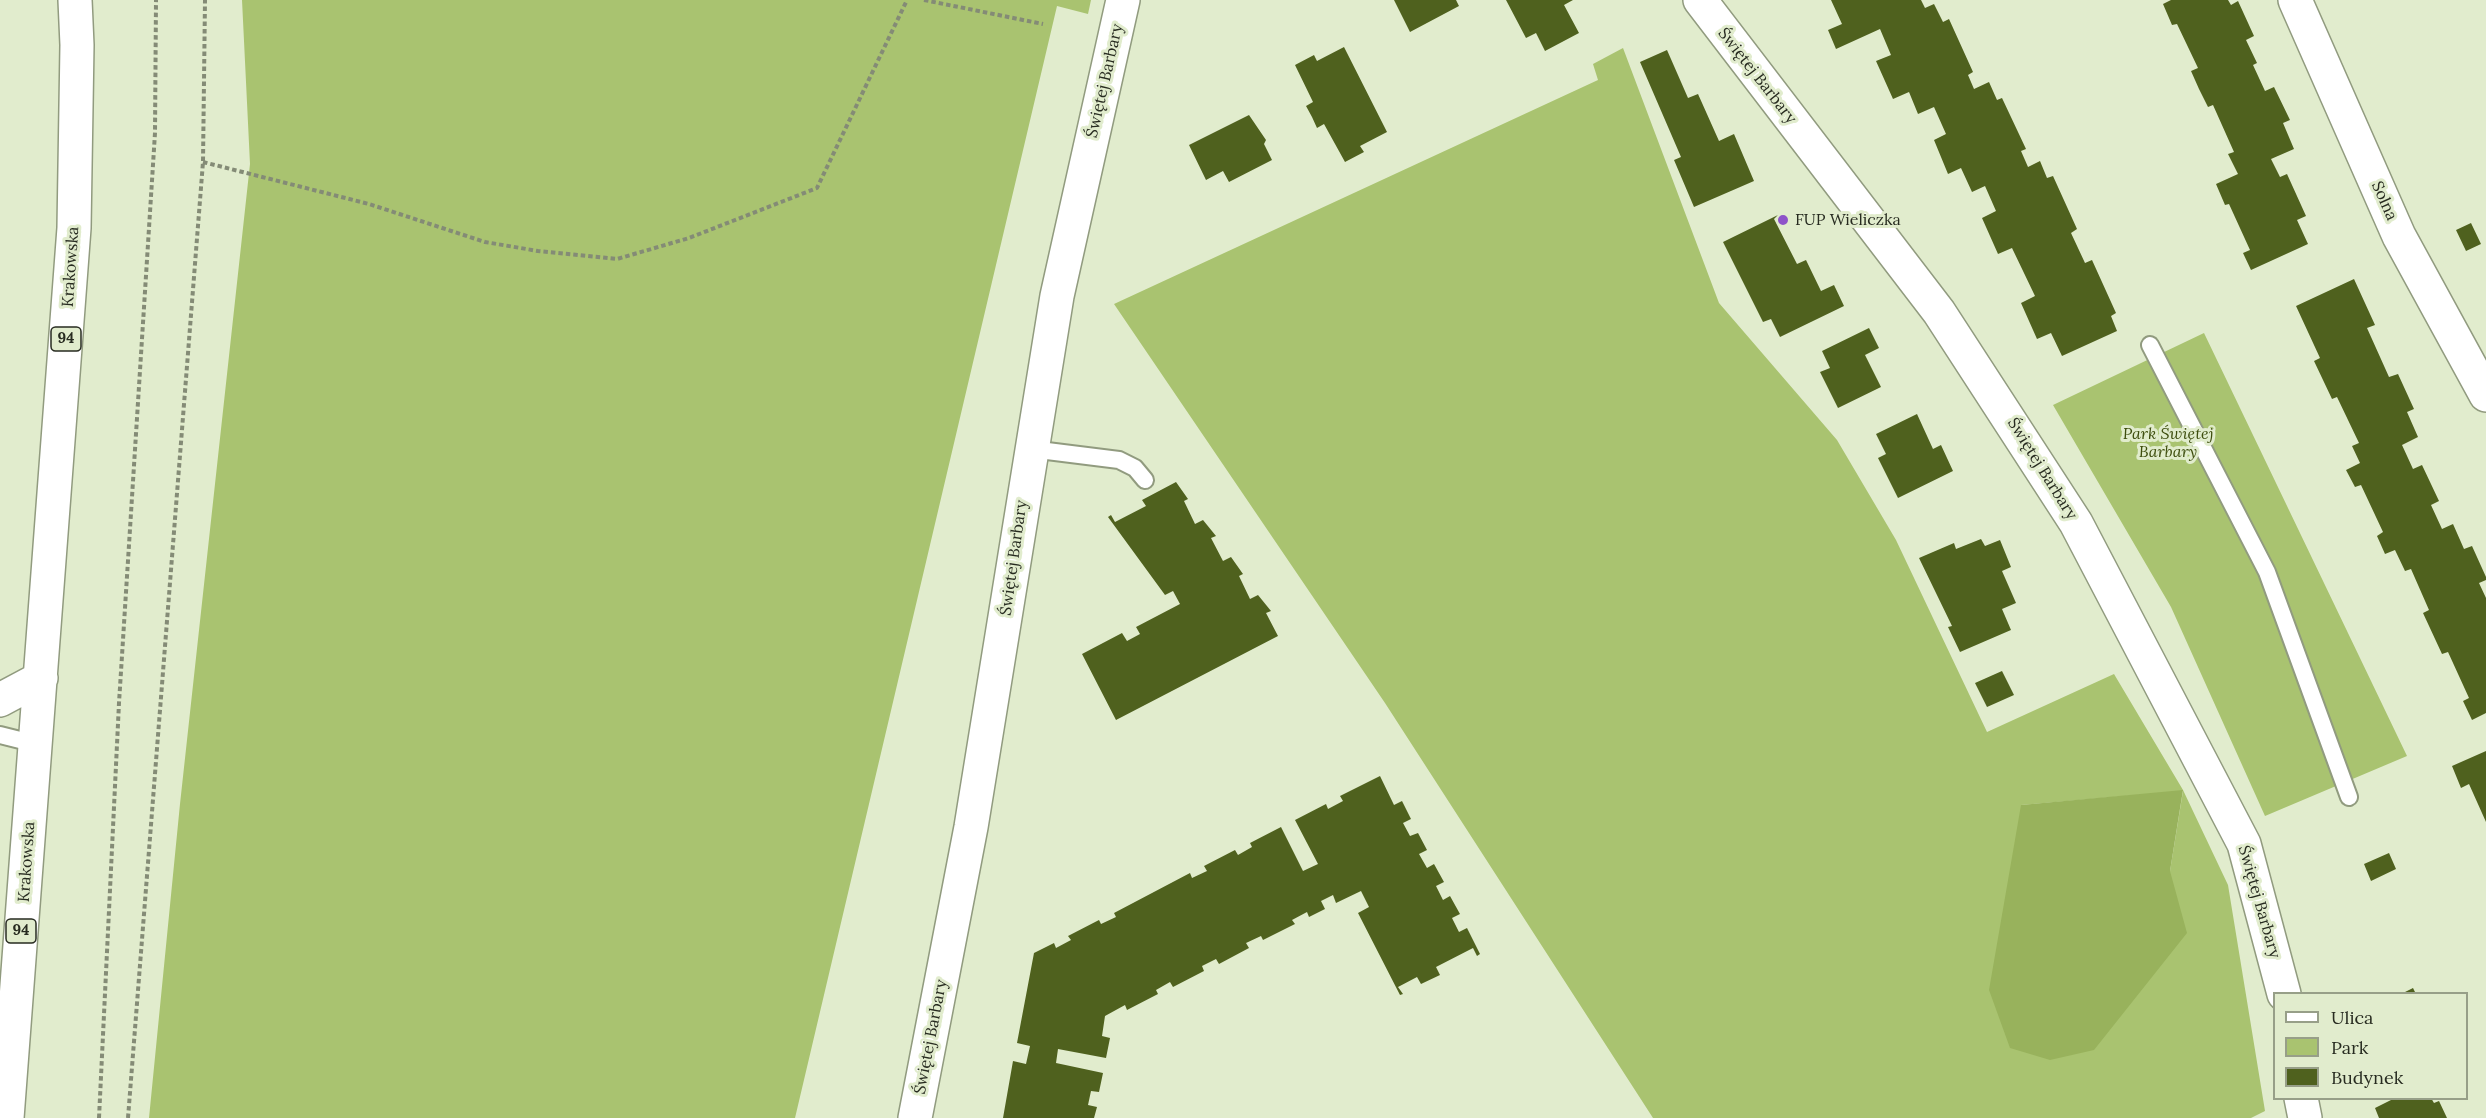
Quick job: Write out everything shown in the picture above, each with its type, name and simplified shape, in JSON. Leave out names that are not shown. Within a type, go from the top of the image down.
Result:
[{"type":"street","name":"Krakowska","points":[[7,1118],[74,228],[77,45],[75,0]]},
{"type":"street","name":"Świętej Barbary","points":[[915,1118],[971,827],[1030,449],[1057,296],[1123,0]]},
{"type":"street","name":"Świętej Barbary","points":[[1700,0],[1939,312],[2076,523],[2244,844],[2284,992]]},
{"type":"street","name":"Solna","points":[[2295,0],[2399,236],[2486,395]]},
{"type":"street","points":[[0,700],[40,678]]},
{"type":"street","points":[[2301,1100],[2305,1118]]},
{"type":"lane","points":[[2150,345],[2267,572],[2349,797]]},
{"type":"lane","points":[[1030,449],[1119,460],[1135,468],[1145,480]]},
{"type":"lane","points":[[0,735],[36,744]]},
{"type":"path","points":[[99,1118],[119,703],[155,133],[156,0]]},
{"type":"path","points":[[128,1118],[153,831],[202,162],[205,0]]},
{"type":"path","points":[[202,162],[369,204],[485,242],[538,251],[617,259],[689,238],[817,188],[907,0]]},
{"type":"path","points":[[924,0],[1043,24]]},
{"type":"green space","points":[[242,0],[1091,0],[1088,14],[1057,6],[795,1118],[149,1118],[180,804],[250,164]]},
{"type":"green space","points":[[1623,48],[1719,303],[1837,440],[1896,540],[1987,732],[2114,674],[2183,790],[2228,885],[2265,1111],[2251,1118],[1653,1118],[1385,703],[1114,304],[1598,80],[1593,64]],"holes":[[[2183,791],[2170,871],[2021,805]]]},
{"type":"green space","name":"Park Świętej Barbary","points":[[2204,333],[2407,756],[2265,816],[2171,607],[2053,405]]},
{"type":"green space","points":[[2183,790],[2170,871],[2187,933],[2094,1050],[2050,1060],[2010,1048],[1989,990],[2021,805]]},
{"type":"building","points":[[1394,0],[1456,0],[1459,6],[1410,32]]},
{"type":"building","points":[[1506,0],[1573,0],[1564,5],[1579,33],[1545,51],[1536,33],[1526,38]]},
{"type":"building","points":[[1831,0],[1921,0],[1925,8],[1934,4],[1943,22],[1949,19],[1973,72],[1968,75],[1974,89],[1989,82],[1997,100],[2002,98],[2026,149],[2021,151],[2028,167],[2040,161],[2047,178],[2053,176],[2077,229],[2071,233],[2085,263],[2092,260],[2116,313],[2111,316],[2117,331],[2062,356],[2051,333],[2037,339],[2021,303],[2035,296],[2012,248],[1998,254],[1982,218],[1996,211],[1985,186],[1972,192],[1961,168],[1948,174],[1934,140],[1946,134],[1934,107],[1918,114],[1909,92],[1893,99],[1876,61],[1891,55],[1880,29],[1836,49],[1828,30],[1842,24]]},
{"type":"building","points":[[2171,0],[2228,0],[2231,5],[2238,1],[2254,36],[2246,40],[2257,63],[2253,65],[2265,91],[2274,87],[2290,120],[2283,123],[2294,149],[2271,159],[2280,177],[2287,174],[2306,216],[2297,220],[2308,244],[2251,270],[2243,253],[2250,250],[2229,204],[2225,205],[2216,184],[2238,174],[2228,154],[2234,152],[2213,105],[2208,107],[2199,89],[2191,71],[2198,68],[2177,24],[2172,25],[2163,4]]},
{"type":"building","points":[[1344,47],[1387,132],[1360,146],[1364,152],[1345,162],[1324,124],[1317,128],[1306,106],[1313,102],[1295,65],[1314,55],[1317,61]]},
{"type":"building","points":[[1667,50],[1688,98],[1698,94],[1719,141],[1734,134],[1754,181],[1694,207],[1674,160],[1681,157],[1640,62]]},
{"type":"building","points":[[1249,115],[1266,140],[1264,144],[1272,160],[1229,182],[1223,171],[1206,180],[1189,145]]},
{"type":"building","points":[[1778,215],[1774,219],[1797,264],[1806,260],[1821,291],[1834,285],[1844,306],[1780,337],[1771,319],[1763,322],[1723,242]]},
{"type":"building","points":[[2471,223],[2481,244],[2466,251],[2456,230]]},
{"type":"building","points":[[2354,279],[2375,325],[2367,328],[2389,377],[2398,374],[2414,409],[2407,412],[2418,437],[2402,445],[2413,469],[2422,465],[2439,501],[2431,505],[2442,529],[2453,524],[2464,549],[2472,546],[2486,577],[2486,580],[2479,583],[2486,598],[2486,713],[2472,720],[2463,701],[2469,698],[2448,652],[2442,654],[2423,613],[2429,610],[2411,569],[2405,571],[2395,550],[2385,554],[2377,536],[2383,532],[2361,485],[2355,487],[2346,470],[2360,463],[2352,446],[2359,443],[2337,397],[2332,399],[2314,361],[2320,358],[2296,306]]},
{"type":"building","points":[[1869,328],[1879,348],[1865,355],[1881,387],[1838,408],[1820,372],[1830,368],[1822,351]]},
{"type":"building","points":[[1917,414],[1933,449],[1941,445],[1953,471],[1898,498],[1878,458],[1886,454],[1876,434]]},
{"type":"building","points":[[1176,482],[1188,499],[1184,501],[1195,524],[1203,520],[1216,536],[1211,538],[1223,561],[1231,557],[1243,574],[1239,576],[1250,599],[1258,595],[1271,611],[1266,613],[1278,636],[1116,720],[1082,654],[1122,633],[1127,641],[1140,634],[1136,627],[1180,604],[1173,591],[1165,595],[1108,517],[1111,515],[1115,522],[1146,506],[1142,500]]},
{"type":"building","points":[[1981,539],[1985,546],[2000,540],[2011,567],[2002,571],[2016,603],[2002,609],[2011,630],[1960,652],[1948,627],[1952,626],[1919,558],[1954,543],[1956,549]]},
{"type":"building","points":[[2002,671],[2014,695],[1987,707],[1975,683]]},
{"type":"building","points":[[2486,751],[2486,822],[2469,784],[2461,788],[2452,766]]},
{"type":"building","points":[[1380,776],[1394,805],[1402,801],[1411,819],[1403,823],[1410,836],[1418,833],[1427,850],[1419,854],[1427,868],[1434,864],[1444,882],[1436,886],[1443,900],[1450,896],[1460,914],[1452,918],[1459,932],[1467,928],[1480,954],[1477,956],[1473,948],[1436,967],[1440,975],[1421,984],[1417,977],[1398,987],[1403,994],[1400,995],[1358,913],[1369,907],[1361,891],[1336,903],[1333,895],[1321,901],[1325,909],[1309,917],[1307,912],[1292,920],[1295,924],[1263,940],[1261,936],[1246,943],[1249,948],[1219,964],[1216,959],[1202,966],[1204,971],[1173,987],[1170,982],[1156,990],[1158,994],[1127,1010],[1125,1005],[1105,1016],[1102,1036],[1110,1038],[1106,1058],[1058,1049],[1056,1063],[1103,1073],[1099,1092],[1091,1091],[1088,1105],[1097,1107],[1094,1118],[1003,1118],[1013,1061],[1026,1064],[1030,1046],[1017,1043],[1034,953],[1054,943],[1056,948],[1071,940],[1068,936],[1099,920],[1101,924],[1116,917],[1114,913],[1190,873],[1192,878],[1207,871],[1204,866],[1235,850],[1238,855],[1252,847],[1250,843],[1281,827],[1303,871],[1318,864],[1295,820],[1326,804],[1328,809],[1343,801],[1340,796]]},
{"type":"building","points":[[2389,853],[2396,869],[2371,881],[2364,864]]},
{"type":"building","points":[[2391,1100],[2432,1100],[2434,1103],[2439,1101],[2447,1118],[2379,1118],[2375,1108]]},
{"type":"place","name":"FUP Wieliczka","points":[[1783,220]]}]
